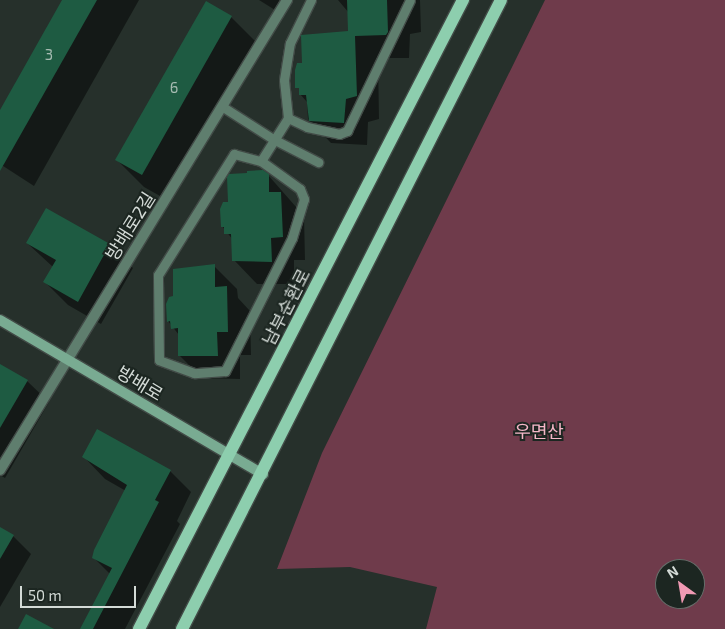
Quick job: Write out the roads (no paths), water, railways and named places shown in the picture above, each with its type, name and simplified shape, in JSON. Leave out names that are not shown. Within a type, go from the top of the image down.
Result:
[{"type":"main road","name":"남부순환로","points":[[140,629],[463,0]]},
{"type":"main road","points":[[182,629],[263,474],[501,0]]},
{"type":"main road","name":"방배로","points":[[0,320],[263,474]]},
{"type":"street","name":"방배로2길","points":[[0,470],[66,358],[224,107],[287,0]]},
{"type":"lane","points":[[261,161],[273,139],[288,118],[284,80],[290,43],[311,0]]},
{"type":"lane","points":[[288,118],[307,127],[339,134],[347,131],[410,0]]},
{"type":"lane","points":[[224,107],[273,139],[318,162]]},
{"type":"lane","points":[[234,154],[261,161],[300,189],[304,199],[292,238],[225,371],[194,373],[159,360],[158,275],[163,265],[234,154]]},
{"type":"park label","name":"우면산","points":[[539,431]]}]
